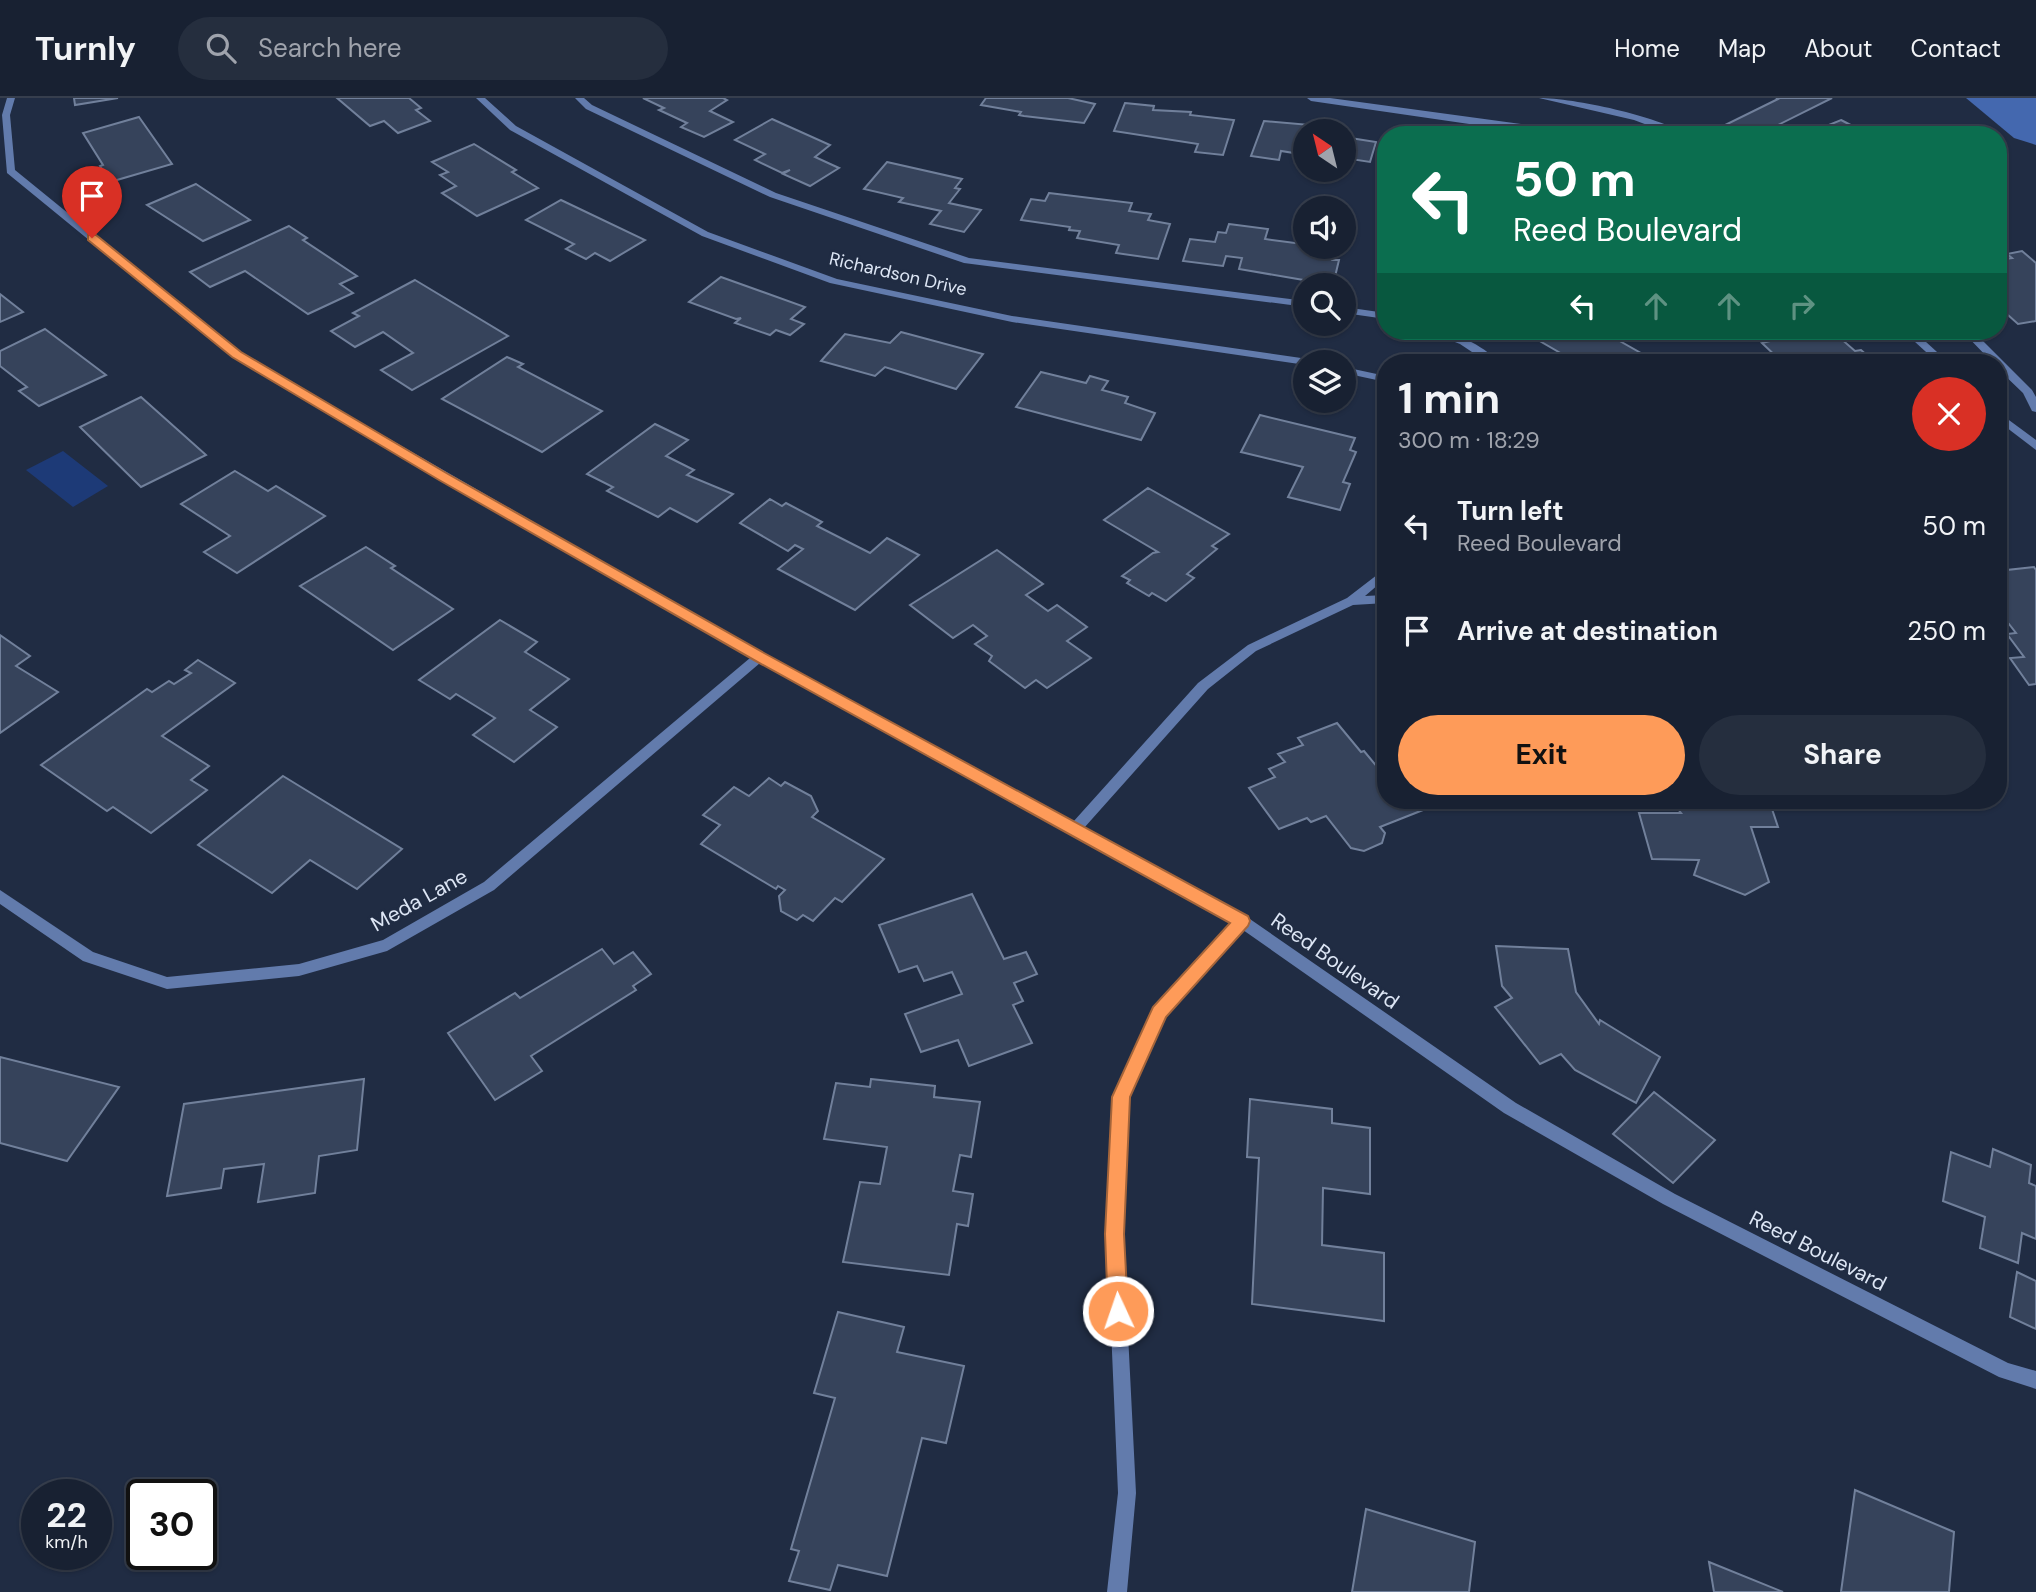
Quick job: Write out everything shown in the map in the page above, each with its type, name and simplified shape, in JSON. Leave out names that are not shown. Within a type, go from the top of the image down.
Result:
[{"type":"street","name":"Reed Boulevard","points":[[11,98],[6,115],[5,172],[236,355],[759,657],[1242,921],[1510,1108],[1669,1199],[2006,1371],[2036,1380]]},
{"type":"street","name":"Richardson Drive","points":[[480,98],[513,128],[705,234],[834,281],[1012,319],[1293,360]]},
{"type":"street","name":"Richardson Drive","points":[[579,98],[589,107],[773,195],[968,261],[1293,302]]},
{"type":"street","points":[[1311,98],[1512,126]]},
{"type":"street","points":[[1543,98],[1636,118],[1658,126]]},
{"type":"street","points":[[1356,312],[1377,315]]},
{"type":"street","points":[[1458,340],[1482,354]]},
{"type":"street","points":[[1918,340],[1934,354]]},
{"type":"street","points":[[1976,340],[1990,354]]},
{"type":"street","points":[[2007,371],[2028,392],[2036,410]]},
{"type":"street","points":[[1356,373],[1377,377]]},
{"type":"street","points":[[2007,422],[2036,446]]},
{"type":"street","points":[[1074,831],[1203,686],[1252,648],[1351,601],[1377,579]]},
{"type":"street","points":[[1351,601],[1377,600]]},
{"type":"street","name":"Meda Lane","points":[[0,896],[88,957],[167,983],[299,970],[387,945],[489,886],[759,657]]},
{"type":"street","points":[[1117,1592],[1127,1493],[1115,1234],[1121,1097],[1159,1012],[1242,921]]},
{"type":"shaded area","points":[[1966,98],[2036,98],[2036,145],[2014,138],[2007,132],[2007,126],[2000,126]]},
{"type":"shaded area","points":[[63,451],[108,486],[73,507],[26,470]]},
{"type":"building","points":[[74,98],[118,98],[75,105]]},
{"type":"building","points":[[337,98],[409,98],[421,108],[416,110],[430,121],[398,133],[384,121],[370,126]]},
{"type":"building","points":[[643,98],[723,98],[727,100],[710,111],[733,122],[704,137],[681,127],[687,123],[659,110],[664,108]]},
{"type":"building","points":[[986,98],[1068,98],[1095,104],[1084,123],[1024,116],[1019,115],[1021,112],[981,105]]},
{"type":"building","points":[[1776,98],[1832,98],[1776,126],[1723,126],[1778,99]]},
{"type":"building","points":[[1125,103],[1154,106],[1153,110],[1191,112],[1190,115],[1234,120],[1223,155],[1195,152],[1198,144],[1114,131]]},
{"type":"building","points":[[139,117],[172,164],[110,182],[83,133]]},
{"type":"building","points":[[772,119],[830,145],[815,157],[839,168],[810,186],[783,174],[790,170],[782,173],[755,160],[765,154],[735,140]]},
{"type":"building","points":[[1841,120],[1853,126],[1826,126]]},
{"type":"building","points":[[1264,121],[1293,124],[1293,153],[1281,151],[1279,160],[1251,156]]},
{"type":"building","points":[[1356,139],[1376,142],[1370,162],[1356,160]]},
{"type":"building","points":[[474,144],[516,170],[512,172],[538,188],[477,216],[442,193],[456,186],[440,175],[448,172],[432,162]]},
{"type":"building","points":[[887,162],[962,179],[955,188],[960,189],[949,203],[981,210],[964,232],[930,224],[941,211],[899,202],[903,198],[864,189]]},
{"type":"building","points":[[196,184],[250,220],[203,241],[147,205]]},
{"type":"building","points":[[1049,193],[1132,203],[1129,211],[1151,214],[1148,220],[1170,224],[1158,259],[1116,253],[1119,245],[1077,238],[1080,231],[1069,230],[1070,227],[1021,220],[1031,199],[1045,201]]},
{"type":"building","points":[[561,200],[645,240],[610,261],[595,253],[586,259],[566,249],[574,244],[526,220]]},
{"type":"building","points":[[1229,224],[1268,229],[1265,239],[1293,243],[1293,259],[1339,260],[1336,273],[1293,273],[1293,278],[1239,269],[1242,258],[1226,256],[1223,266],[1183,261],[1190,239],[1215,242],[1218,232],[1226,233]]},
{"type":"building","points":[[289,226],[307,238],[303,240],[357,276],[340,284],[353,293],[308,314],[245,271],[210,287],[190,272]]},
{"type":"building","points":[[2022,251],[2036,263],[2036,321],[2018,324],[2007,314],[2007,259],[2012,258],[2007,254]]},
{"type":"building","points":[[721,277],[805,307],[791,319],[804,324],[790,335],[776,330],[770,335],[735,323],[741,318],[736,319],[689,302]]},
{"type":"building","points":[[415,280],[508,336],[412,390],[381,370],[413,353],[383,332],[355,347],[331,331],[359,316],[353,313]]},
{"type":"building","points":[[0,294],[23,312],[0,322]]},
{"type":"building","points":[[45,329],[106,375],[39,406],[19,391],[27,387],[0,366],[0,351]]},
{"type":"building","points":[[901,332],[983,354],[956,389],[885,367],[875,376],[821,361],[845,334],[890,343]]},
{"type":"building","points":[[1538,340],[1618,340],[1639,352],[1636,354],[1562,354]]},
{"type":"building","points":[[1775,340],[1842,340],[1855,351],[1861,350],[1866,354],[1774,354],[1762,343]]},
{"type":"building","points":[[507,357],[523,364],[518,367],[602,411],[542,452],[442,399]]},
{"type":"building","points":[[1041,372],[1086,383],[1090,376],[1108,381],[1102,390],[1128,397],[1125,403],[1155,413],[1141,440],[1016,407]]},
{"type":"building","points":[[141,397],[206,455],[141,487],[80,427]]},
{"type":"building","points":[[1260,415],[1355,438],[1350,450],[1356,452],[1343,482],[1350,484],[1340,510],[1288,497],[1303,467],[1241,452]]},
{"type":"building","points":[[655,424],[688,440],[666,456],[694,470],[687,475],[733,494],[697,522],[670,508],[658,517],[607,491],[613,487],[587,474]]},
{"type":"building","points":[[235,471],[268,491],[276,486],[325,516],[237,573],[204,552],[230,536],[181,504]]},
{"type":"building","points":[[1148,488],[1229,534],[1212,546],[1217,549],[1187,574],[1194,578],[1166,601],[1152,593],[1149,596],[1127,583],[1130,580],[1122,576],[1158,552],[1104,520]]},
{"type":"building","points":[[770,499],[782,506],[786,503],[822,522],[817,526],[870,553],[887,538],[919,555],[855,610],[778,569],[803,549],[795,545],[788,551],[740,523]]},
{"type":"building","points":[[366,547],[395,566],[391,568],[453,609],[393,650],[300,586]]},
{"type":"building","points":[[997,550],[1043,584],[1026,595],[1048,611],[1057,605],[1087,627],[1067,641],[1091,658],[1047,688],[1036,680],[1025,688],[989,661],[992,656],[975,644],[987,636],[973,625],[953,638],[910,605]]},
{"type":"building","points":[[2034,567],[2036,570],[2036,684],[2029,685],[2010,658],[2024,657],[2007,634],[2016,633],[2007,622],[2007,570]]},
{"type":"building","points":[[500,620],[537,642],[525,652],[569,679],[530,710],[557,727],[514,762],[473,735],[495,718],[456,694],[450,699],[419,680]]},
{"type":"building","points":[[0,635],[30,656],[16,666],[58,692],[0,733]]},
{"type":"building","points":[[198,660],[235,683],[162,736],[209,766],[191,780],[207,790],[151,833],[113,807],[107,811],[41,765],[147,689],[152,692],[169,681],[174,684],[191,673],[185,670]]},
{"type":"building","points":[[1337,723],[1377,767],[1377,809],[1423,810],[1380,827],[1385,833],[1382,843],[1364,851],[1351,848],[1326,816],[1311,822],[1307,818],[1279,829],[1249,788],[1275,777],[1269,769],[1285,762],[1278,754],[1303,745],[1298,738]]},
{"type":"building","points":[[283,776],[402,849],[357,889],[310,860],[272,893],[198,845]]},
{"type":"building","points":[[769,778],[781,786],[785,782],[811,796],[818,811],[812,817],[884,859],[842,902],[835,898],[813,921],[803,915],[797,920],[781,911],[779,896],[785,890],[778,886],[776,889],[701,844],[720,825],[703,815],[734,787],[749,796]]},
{"type":"building","points":[[1678,809],[1772,809],[1778,827],[1751,827],[1769,882],[1745,895],[1694,875],[1699,860],[1652,859],[1639,813],[1681,813]]},
{"type":"building","points":[[972,894],[1004,959],[1026,952],[1037,974],[1014,983],[1023,1001],[1013,1005],[1032,1043],[969,1066],[958,1040],[921,1052],[905,1014],[962,994],[952,972],[924,981],[917,966],[899,972],[879,925]]},
{"type":"building","points":[[1496,946],[1568,949],[1576,992],[1599,1024],[1600,1020],[1660,1057],[1636,1103],[1575,1070],[1561,1054],[1540,1064],[1495,1007],[1512,998],[1502,986]]},
{"type":"building","points":[[602,949],[614,964],[633,952],[651,974],[633,986],[636,990],[531,1056],[542,1071],[495,1100],[448,1033],[515,993],[520,998]]},
{"type":"building","points":[[0,1057],[119,1087],[67,1161],[0,1143]]},
{"type":"building","points":[[364,1079],[357,1150],[319,1156],[315,1193],[258,1202],[264,1164],[224,1169],[221,1188],[167,1196],[184,1104]]},
{"type":"building","points":[[871,1079],[935,1086],[934,1097],[980,1102],[971,1157],[960,1155],[953,1191],[973,1194],[968,1226],[957,1224],[949,1275],[843,1262],[860,1182],[880,1184],[887,1147],[824,1139],[836,1083],[870,1087]]},
{"type":"building","points":[[1654,1092],[1715,1140],[1673,1183],[1613,1134]]},
{"type":"building","points":[[1250,1099],[1332,1109],[1332,1123],[1370,1128],[1370,1194],[1323,1188],[1322,1245],[1384,1253],[1384,1321],[1252,1304],[1259,1158],[1247,1157]]},
{"type":"building","points":[[1993,1149],[2031,1165],[2029,1183],[2036,1186],[2036,1239],[2022,1233],[2018,1263],[1980,1248],[1985,1217],[1943,1201],[1951,1152],[1990,1167]]},
{"type":"building","points":[[2017,1272],[2036,1281],[2036,1329],[2010,1317]]},
{"type":"building","points":[[838,1312],[904,1327],[897,1352],[964,1366],[946,1443],[922,1438],[887,1576],[838,1565],[830,1590],[789,1581],[799,1551],[791,1549],[835,1398],[814,1393]]},
{"type":"building","points":[[1855,1490],[1954,1532],[1949,1592],[1841,1592]]},
{"type":"building","points":[[1366,1509],[1475,1542],[1469,1592],[1352,1592]]},
{"type":"building","points":[[1709,1562],[1783,1592],[1714,1592]]},
{"type":"route","points":[[92,238],[236,355],[759,657],[1242,921],[1159,1012],[1121,1097],[1115,1234],[1118,1311]]}]
